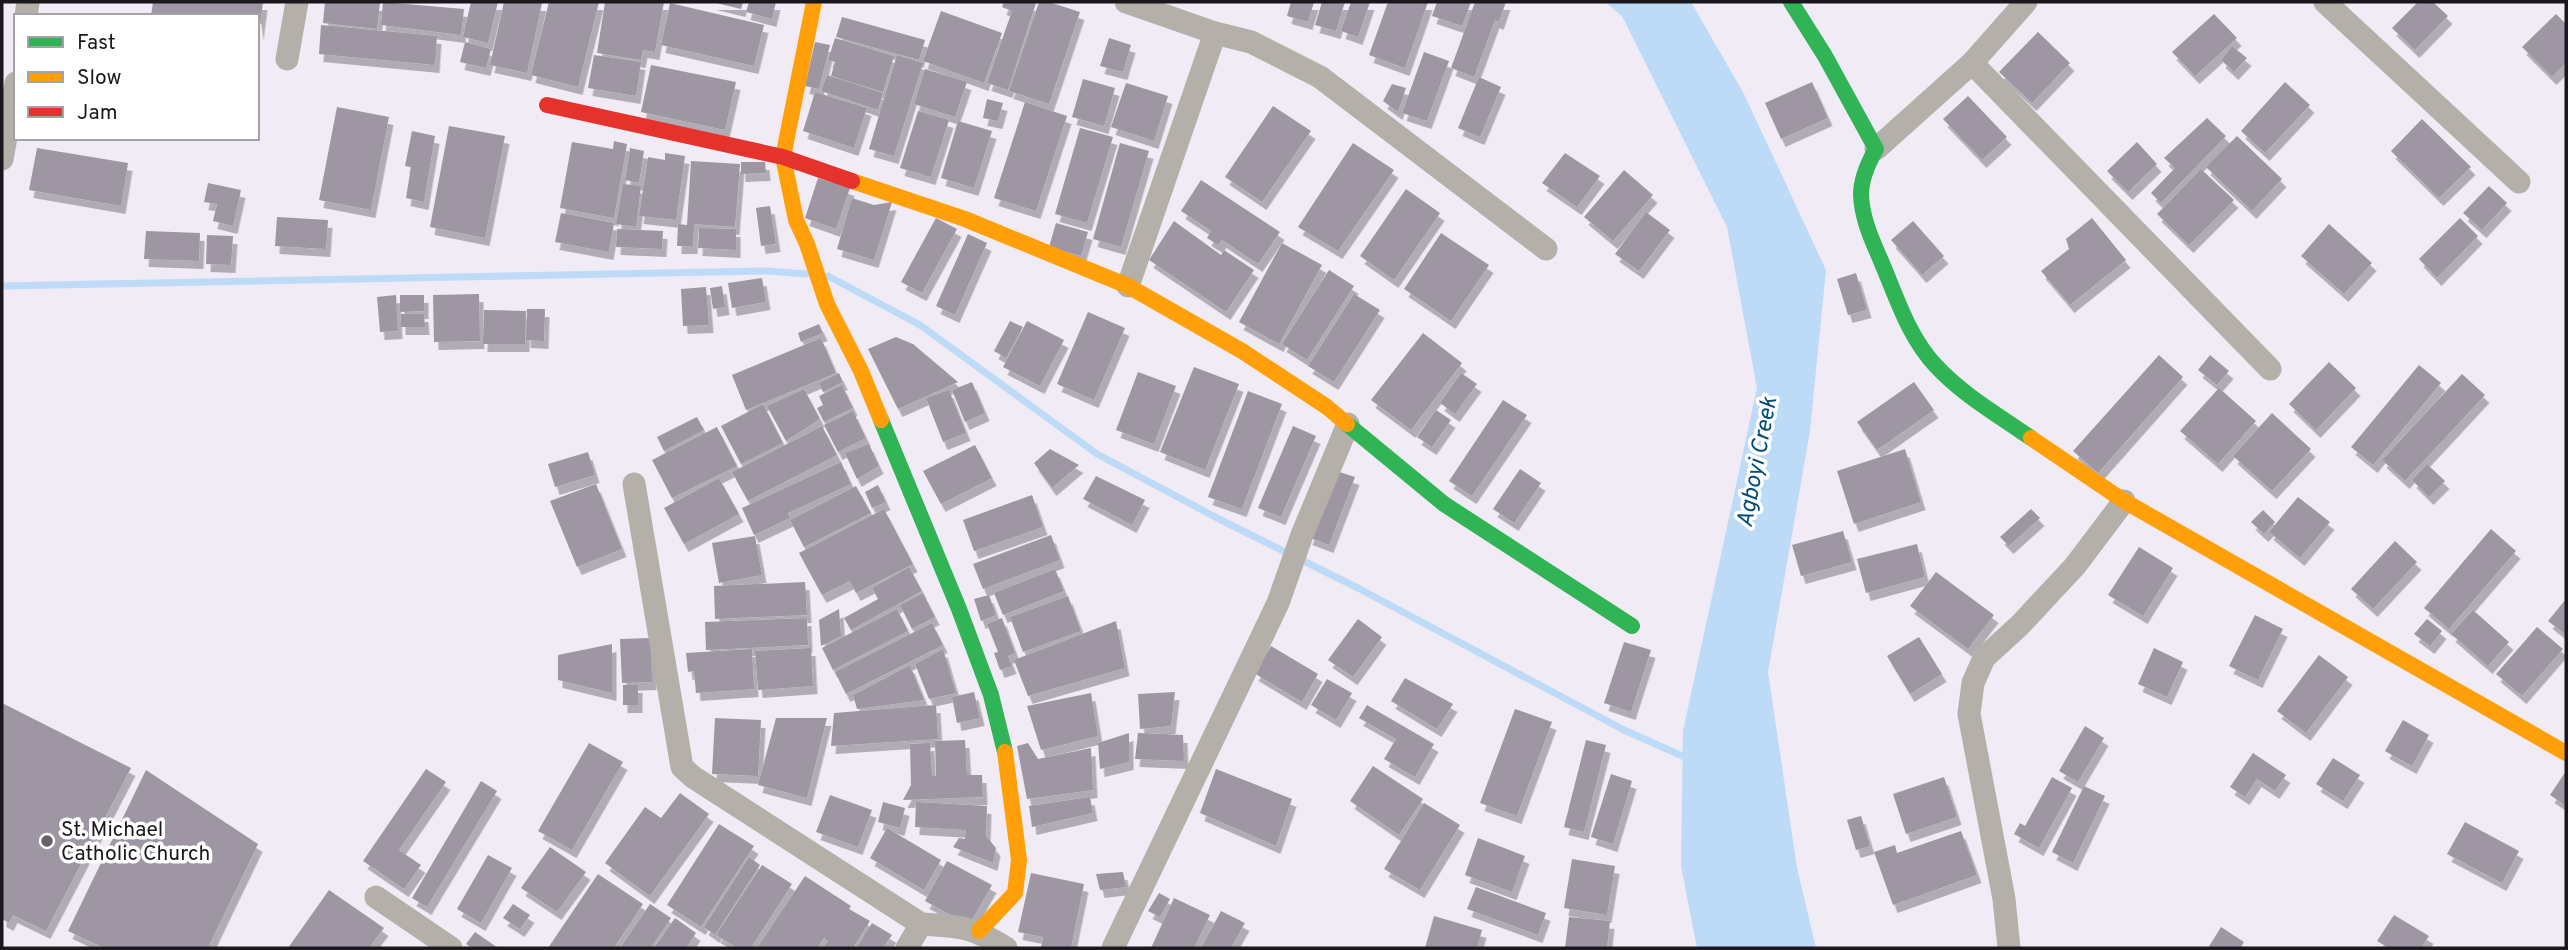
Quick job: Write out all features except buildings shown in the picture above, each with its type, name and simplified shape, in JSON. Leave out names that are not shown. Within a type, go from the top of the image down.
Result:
[{"type":"street","points":[[287,59],[297,2]]},
{"type":"street","points":[[814,2],[783,157],[796,220],[807,244],[819,283],[860,371],[959,609],[991,695],[1003,739],[1019,860],[1015,893],[979,931]]},
{"type":"street","points":[[1126,2],[1251,43],[1320,77],[1546,248]]},
{"type":"street","points":[[1791,2],[1816,37],[1876,149]]},
{"type":"street","points":[[2026,2],[1972,63],[1876,149],[1866,165],[1861,204],[1866,226],[1917,342],[1959,389],[2124,501],[2566,753]]},
{"type":"street","points":[[2325,2],[2519,182]]},
{"type":"street","points":[[1128,286],[1215,33]]},
{"type":"street","points":[[1972,63],[2270,369]]},
{"type":"street","points":[[2,159],[14,94]]},
{"type":"street","points":[[547,105],[783,157],[965,219],[1128,286],[1242,351],[1327,407],[1444,504],[1632,626]]},
{"type":"street","points":[[1113,948],[1278,603],[1348,424]]},
{"type":"street","points":[[634,484],[682,767],[693,777],[921,924],[950,925],[979,931],[1006,948]]},
{"type":"street","points":[[2009,948],[2004,899],[1969,714],[1973,683],[1983,658],[2020,625],[2075,566],[2124,501]]},
{"type":"street","points":[[376,897],[451,948]]},
{"type":"street","points":[[907,948],[921,924]]},
{"type":"water","name":"Agboyi Creek","points":[[1605,2],[1691,2],[1744,94],[1826,270],[1810,431],[1768,672],[1797,868],[1816,948],[1697,948],[1681,866],[1683,731],[1757,388],[1727,227],[1622,16]]},
{"type":"waterway","points":[[2,286],[768,271],[806,274]]},
{"type":"waterway","points":[[828,276],[920,325],[1097,454],[1219,519],[1358,588],[1624,730],[1689,759]]},
{"type":"traffic: fast","points":[[1791,2],[1825,56],[1876,149],[1862,183],[1863,212],[1898,303],[1918,342],[1946,376],[2031,438]]},
{"type":"traffic: fast","points":[[881,420],[959,609],[991,695],[1005,752]]},
{"type":"traffic: fast","points":[[1347,424],[1444,504],[1632,626]]},
{"type":"traffic: slow","points":[[814,2],[783,157],[796,220],[827,304],[861,371],[881,420]]},
{"type":"traffic: slow","points":[[852,181],[965,219],[1128,286],[1242,351],[1327,407],[1347,424]]},
{"type":"traffic: slow","points":[[2031,438],[2124,501],[2566,753]]},
{"type":"traffic: slow","points":[[979,931],[1015,893],[1019,860],[1005,752]]},
{"type":"traffic: jam","points":[[547,105],[783,157],[852,181]]},
{"type":"place","name":"St. Michael Catholic Church","points":[[47,841]]}]
